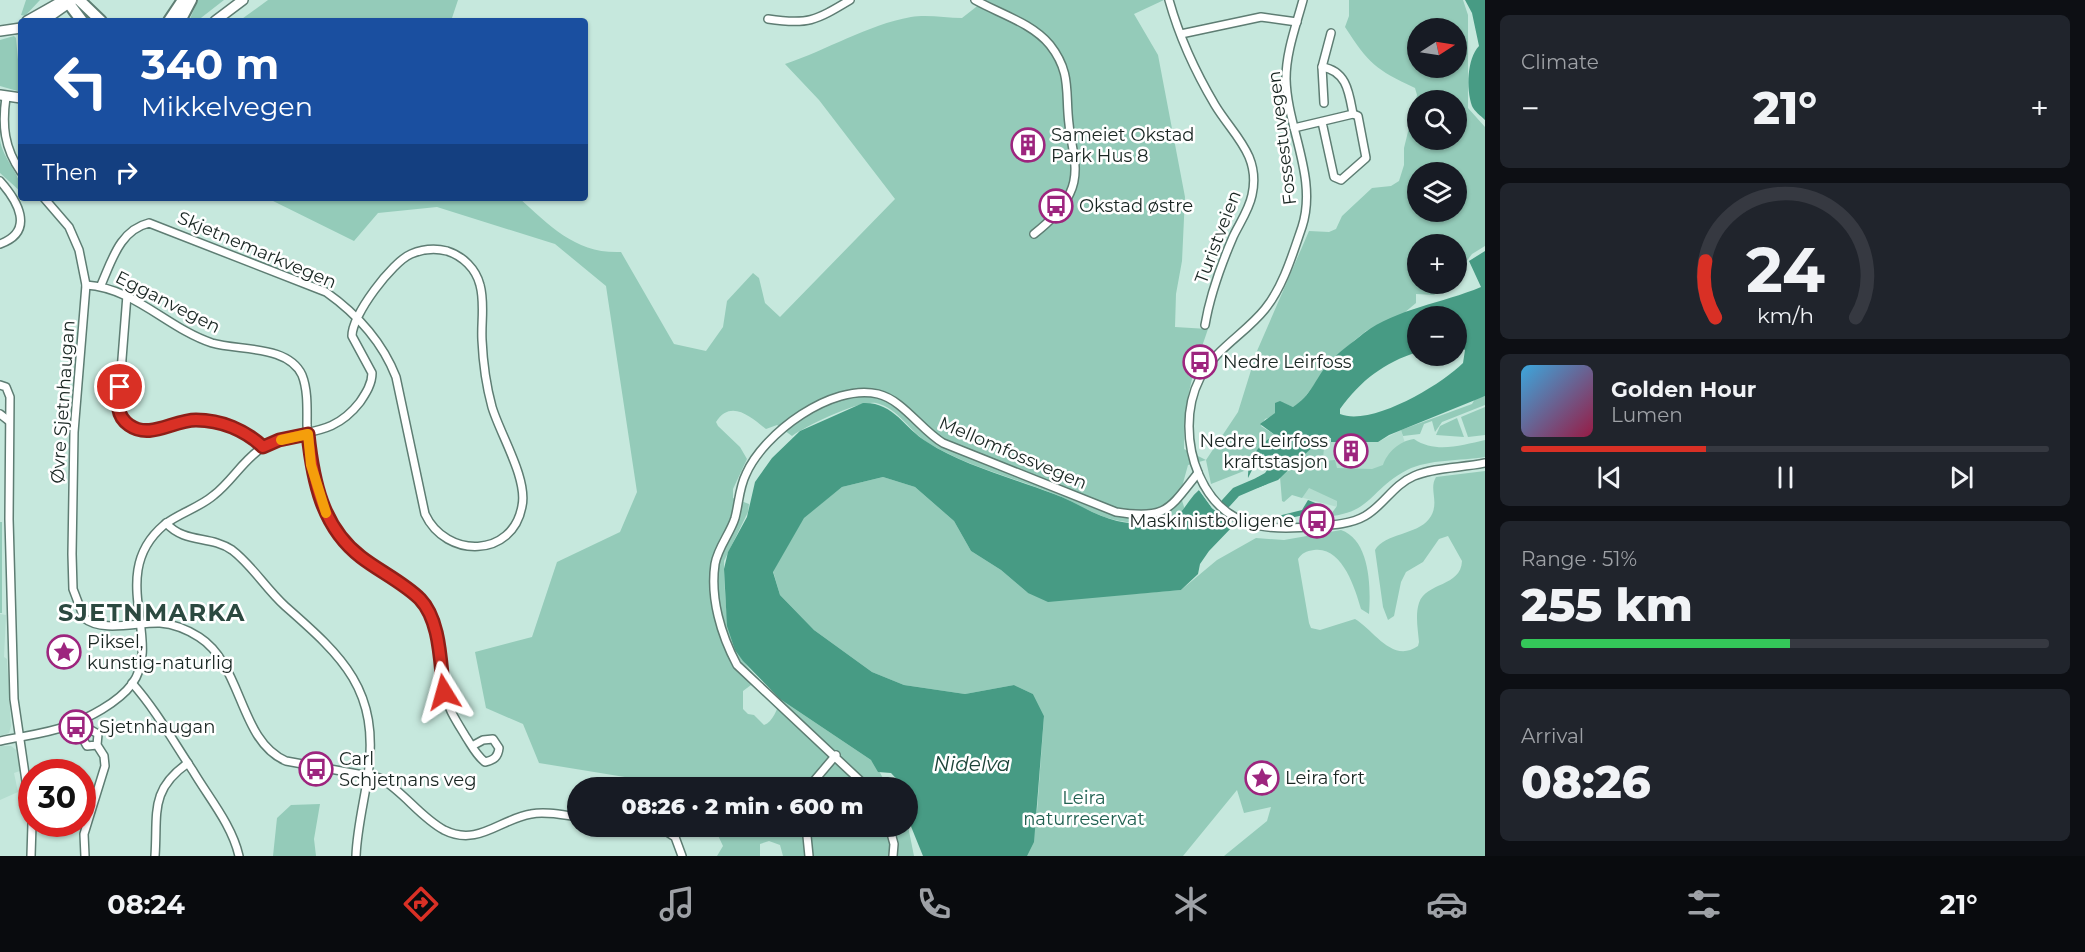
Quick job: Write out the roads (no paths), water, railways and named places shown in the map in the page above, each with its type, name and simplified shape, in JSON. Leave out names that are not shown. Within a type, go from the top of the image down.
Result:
[{"type":"highway","points":[[171,18],[183,0]]},
{"type":"highway","points":[[182,18],[191,0]]},
{"type":"highway","points":[[71,1],[80,18]]},
{"type":"highway","points":[[71,1],[96,18]]},
{"type":"main road","points":[[42,17],[50,0]]},
{"type":"main road","points":[[219,18],[243,0]]},
{"type":"main road","points":[[42,17],[71,1]]},
{"type":"main road","points":[[0,25],[18,23]]},
{"type":"main road","points":[[0,31],[18,28]]},
{"type":"main road","points":[[3,99],[18,100]]},
{"type":"street","points":[[768,19],[808,22],[850,0]]},
{"type":"street","points":[[975,0],[1038,34],[1050,44],[1065,73],[1068,87],[1068,122],[1075,160],[1074,182],[1060,209],[1034,234]]},
{"type":"street","name":"Turistveien","points":[[1169,0],[1181,34],[1216,106],[1243,141],[1253,181],[1250,204],[1208,305],[1205,325]]},
{"type":"street","name":"Fossestuvegen","points":[[1303,0],[1288,55],[1286,80],[1306,182],[1304,220],[1268,305],[1222,348],[1205,370],[1196,389],[1189,431],[1198,473],[1205,487],[1220,506],[1241,521],[1274,529],[1352,521],[1367,514],[1394,489],[1416,475],[1485,463]]},
{"type":"street","points":[[1181,34],[1261,17],[1298,22]]},
{"type":"street","points":[[1324,103],[1322,67],[1331,33]]},
{"type":"street","points":[[1322,67],[1330,68],[1342,78],[1348,90],[1353,114],[1358,117],[1367,155],[1338,180],[1334,177],[1322,122]]},
{"type":"street","points":[[3,99],[5,141],[9,155],[18,168]]},
{"type":"street","points":[[1294,128],[1353,114]]},
{"type":"street","points":[[0,181],[14,197],[21,216],[16,233],[0,244]]},
{"type":"street","name":"Øvre Sjetnhaugan","points":[[47,201],[69,227],[80,250],[86,285],[72,475],[73,589],[84,618],[98,625],[139,624]]},
{"type":"street","name":"Skjetnemarkvegen","points":[[101,285],[117,249],[128,233],[149,223],[310,285],[336,300],[381,345],[396,377],[419,492],[429,524],[444,539],[460,546],[483,547],[502,538],[515,524],[523,505],[519,478],[492,407],[486,381],[482,339],[482,296],[475,272],[466,262],[450,252],[427,249],[412,253],[394,267],[357,319]]},
{"type":"street","name":"Egganvegen","points":[[86,285],[101,285],[127,295],[210,342],[283,356],[291,361],[303,379],[311,465],[321,502],[335,531],[359,555],[421,600],[433,622],[444,692],[450,711],[472,746]]},
{"type":"street","points":[[127,295],[118,410],[125,422],[137,430],[149,431],[193,420],[218,421],[249,436],[263,447]]},
{"type":"street","points":[[0,741],[49,731],[79,721],[119,697],[132,683],[140,657],[136,589],[138,566],[149,541],[166,523],[212,497],[242,464],[263,447],[279,440],[320,432],[343,418],[364,396],[372,380],[370,366],[352,336],[357,319]]},
{"type":"street","points":[[0,385],[6,387],[10,397],[14,699],[21,759]]},
{"type":"street","name":"Mellomfossvegen","points":[[857,777],[836,755],[796,723],[737,665],[724,641],[719,622],[715,565],[719,550],[735,519],[745,474],[764,446],[784,428],[800,415],[843,396],[858,391],[880,394],[896,403],[927,433],[943,443],[1039,482],[1070,492],[1101,507],[1127,514],[1146,514],[1168,509],[1179,500],[1198,473]]},
{"type":"street","points":[[0,414],[9,421]]},
{"type":"street","points":[[166,523],[180,536],[209,541],[230,549],[282,604],[328,642],[356,681],[369,726],[368,776],[356,856]]},
{"type":"street","points":[[139,624],[171,625],[199,637],[211,647],[225,668],[260,739],[276,757],[286,761],[380,778],[393,786],[427,819],[456,835],[486,833],[531,814],[567,816]]},
{"type":"street","points":[[132,683],[148,701],[233,835],[239,856]]},
{"type":"street","points":[[85,856],[84,834],[105,766],[104,756],[97,745]]},
{"type":"street","points":[[817,777],[836,755]]},
{"type":"street","points":[[155,856],[161,791],[171,775],[188,763]]},
{"type":"street","points":[[31,856],[32,837]]},
{"type":"street","points":[[675,837],[682,856]]},
{"type":"street","points":[[807,837],[809,856]]},
{"type":"street","points":[[892,837],[893,856]]},
{"type":"water","points":[[1465,0],[1485,0],[1485,120],[1473,108],[1470,99],[1468,83],[1470,66],[1479,46],[1472,13]]},
{"type":"water","points":[[1485,251],[1485,396],[1389,435],[1378,442],[1331,442],[1331,438],[1323,437],[1278,480],[1257,488],[1251,486],[1256,478],[1265,473],[1277,456],[1272,455],[1265,461],[1264,454],[1258,458],[1248,478],[1248,471],[1255,453],[1275,435],[1260,424],[1275,413],[1275,403],[1280,401],[1293,407],[1299,403],[1309,393],[1332,360],[1377,325],[1407,311],[1407,355],[1384,367],[1365,381],[1340,409],[1340,414],[1369,415],[1387,409],[1423,392],[1460,366],[1467,366],[1467,306],[1424,306],[1467,294],[1481,287],[1469,261]]},
{"type":"water","name":"Nidelva","points":[[863,403],[874,404],[891,411],[927,442],[956,458],[1054,494],[1109,519],[1142,524],[1167,521],[1177,516],[1199,490],[1212,508],[1234,525],[1209,551],[1200,564],[1198,574],[1181,590],[1048,602],[1028,593],[1001,570],[971,551],[954,521],[915,487],[883,477],[842,487],[804,518],[773,572],[780,595],[814,630],[872,672],[904,685],[965,694],[1014,685],[1033,694],[1044,716],[1034,842],[1027,856],[923,856],[915,837],[918,837],[918,777],[895,777],[891,773],[878,772],[871,760],[780,699],[735,650],[727,626],[724,569],[728,552],[747,517],[755,482],[772,458],[800,431]]},
{"type":"water","points":[[1308,500],[1318,504],[1313,513],[1272,522],[1270,518],[1302,510]]},
{"type":"waterway","name":"Nidelva","points":[[1226,503],[1236,492],[1264,480]]},
{"type":"place","name":"Sameiet Okstad Park Hus 8","points":[[1028,145]]},
{"type":"place","name":"Okstad østre","points":[[1056,206]]},
{"type":"place","name":"Nedre Leirfoss","points":[[1200,362]]},
{"type":"place","name":"Nedre Leirfoss kraftstasjon","points":[[1351,451]]},
{"type":"place","name":"Maskinistboligene","points":[[1317,521]]},
{"type":"place","name":"Piksel, kunstig-naturlig","points":[[64,652]]},
{"type":"place","name":"Sjetnhaugan","points":[[76,727]]},
{"type":"place","name":"Carl Schjetnans veg","points":[[316,769]]},
{"type":"place","name":"Leira fort","points":[[1262,778]]},
{"type":"district","name":"SJETNMARKA","points":[[152,612]]},
{"type":"park label","name":"Leira naturreservat","points":[[1084,808]]}]
